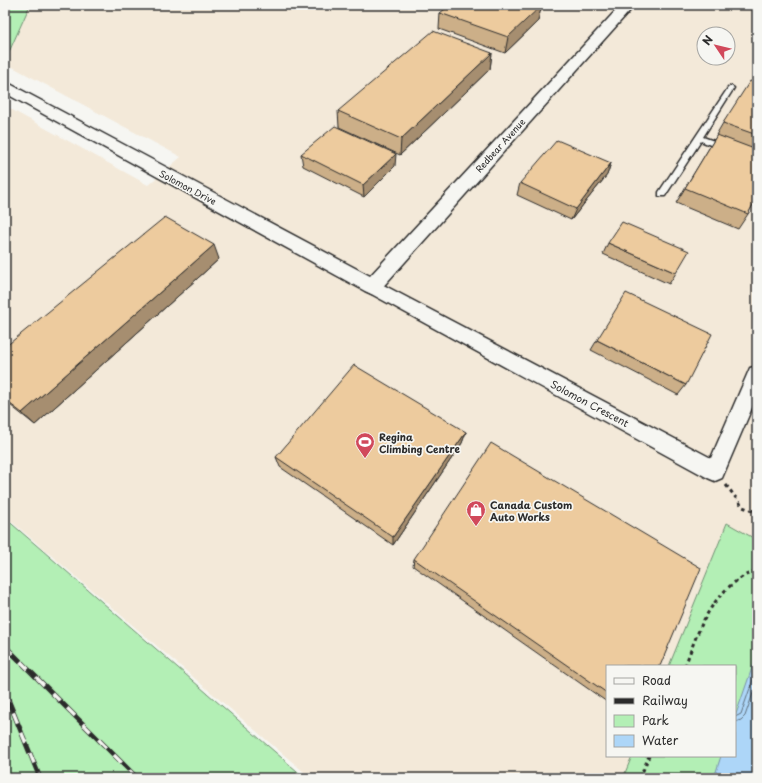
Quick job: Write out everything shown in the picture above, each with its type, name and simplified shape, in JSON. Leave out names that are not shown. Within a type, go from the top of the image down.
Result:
[{"type":"street","name":"Redbear Avenue","points":[[372,286],[628,5]]},
{"type":"street","name":"Solomon Drive","points":[[5,88],[372,286]]},
{"type":"street","name":"Solomon Crescent","points":[[372,286],[715,471]]},
{"type":"street","points":[[715,471],[757,374]]},
{"type":"lane","points":[[662,194],[731,88]]},
{"type":"lane","points":[[699,138],[735,151]]},
{"type":"path","points":[[715,471],[743,508],[757,513]]},
{"type":"path","points":[[685,665],[707,610],[725,588],[750,572],[757,571]]},
{"type":"path","points":[[640,778],[649,757]]},
{"type":"shaded area","points":[[30,5],[757,5],[757,540],[727,523],[669,665],[606,665],[606,757],[632,757],[623,778],[311,778],[5,516],[5,106],[148,185],[181,157],[5,63]]},
{"type":"green space","points":[[5,5],[30,5],[5,61]]},
{"type":"green space","points":[[5,518],[305,778],[5,778]]},
{"type":"green space","points":[[727,523],[757,540],[757,778],[623,778],[632,757],[736,757],[736,665],[669,665]]},
{"type":"water","points":[[757,660],[757,778],[714,778],[721,757],[736,757],[736,714],[752,668]]},
{"type":"building","points":[[450,5],[542,5],[508,37],[440,13]]},
{"type":"building","points":[[433,31],[492,53],[401,139],[338,111]]},
{"type":"building","points":[[750,81],[757,83],[757,135],[723,123]]},
{"type":"building","points":[[335,126],[396,154],[363,185],[301,154]]},
{"type":"building","points":[[717,135],[757,150],[757,197],[748,214],[685,188]]},
{"type":"building","points":[[557,140],[611,163],[576,209],[520,183]]},
{"type":"building","points":[[165,217],[214,245],[22,413],[5,400],[5,347]]},
{"type":"building","points":[[622,222],[689,251],[676,273],[608,243]]},
{"type":"building","points":[[626,293],[712,334],[686,385],[597,340]]},
{"type":"building","points":[[354,365],[466,432],[393,537],[276,457]]},
{"type":"building","points":[[491,443],[701,568],[660,665],[606,665],[606,692],[414,559]]},
{"type":"railway","points":[[5,646],[137,778]]},
{"type":"railway","points":[[5,692],[40,778]]},
{"type":"place","name":"Regina Climbing Centre","points":[[365,459]]},
{"type":"place","name":"Canada Custom Auto Works","points":[[476,527]]}]
